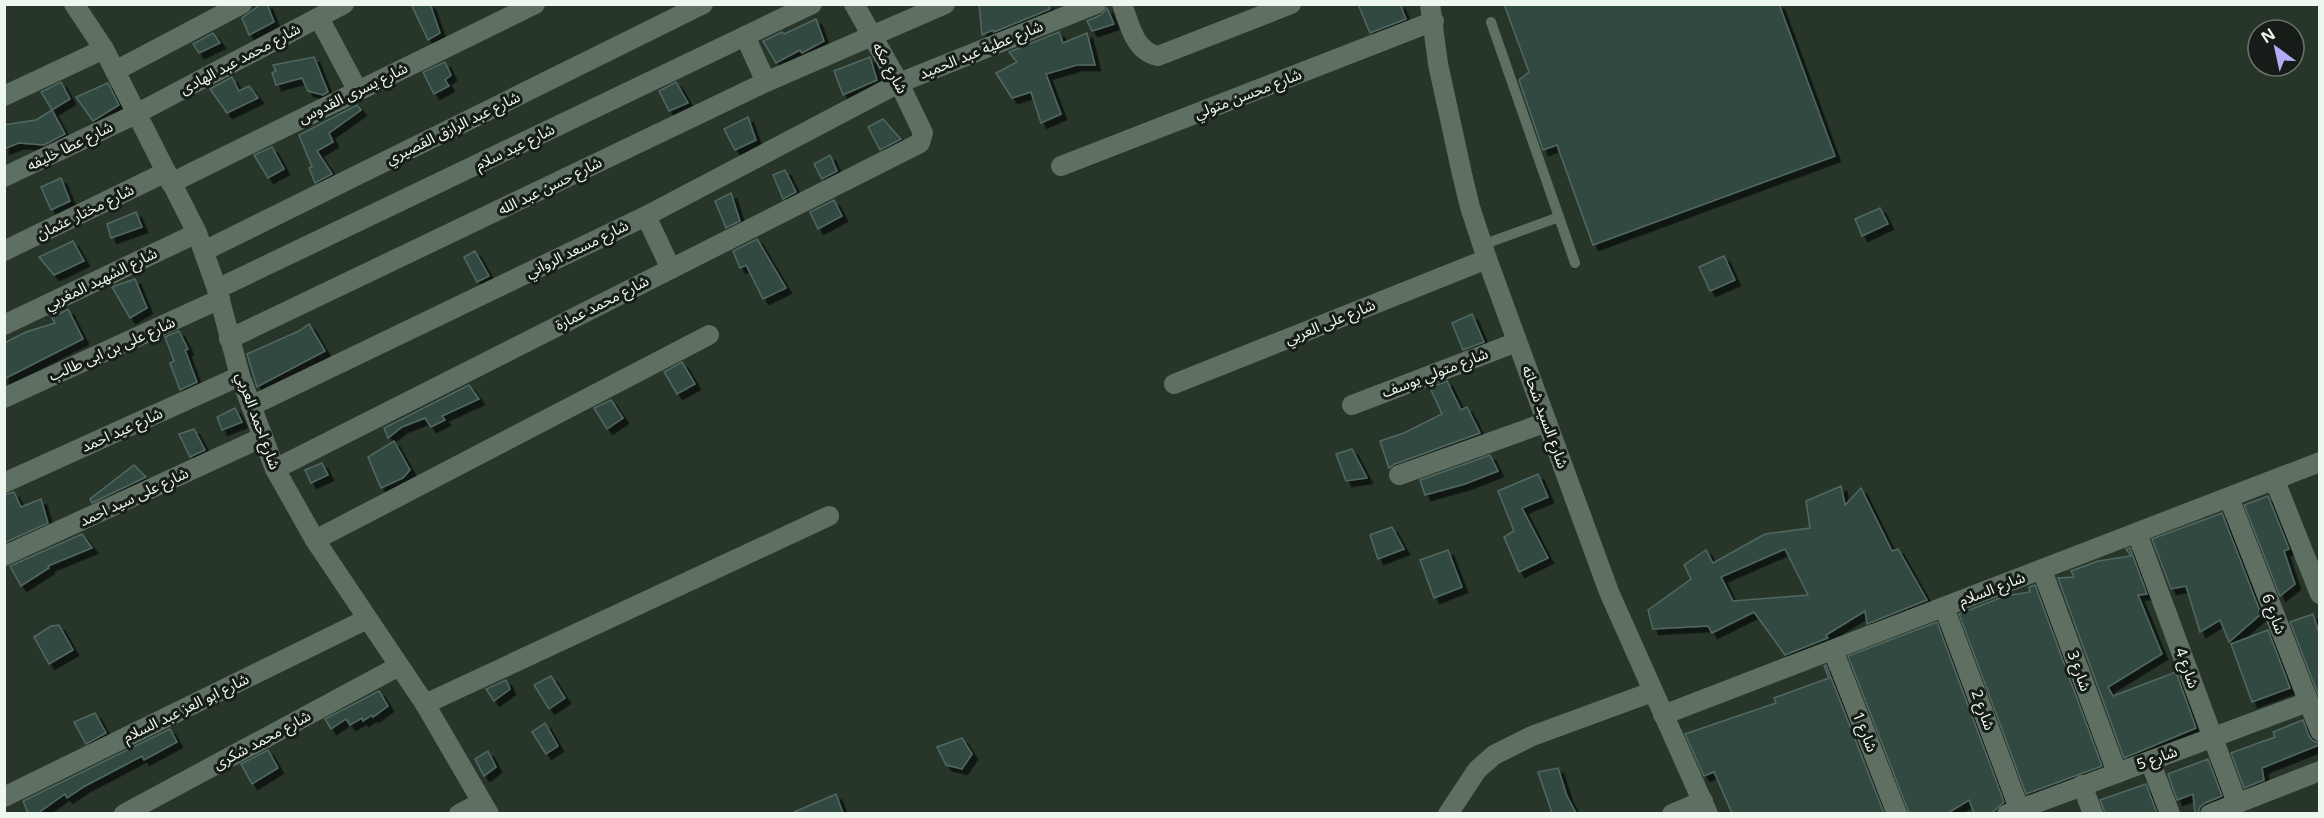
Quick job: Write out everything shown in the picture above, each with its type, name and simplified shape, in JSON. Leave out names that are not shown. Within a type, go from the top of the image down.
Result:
[{"type":"street","points":[[115,71],[242,4]]},
{"type":"street","name":"شارع محمد عبد الهادى","points":[[136,114],[344,4]]},
{"type":"street","name":"شارع يسرى القدوس","points":[[169,177],[358,91],[535,4]]},
{"type":"street","name":"شارع عبد الرازق القصيري","points":[[200,242],[703,4]]},
{"type":"street","name":"شارع عيد سلام","points":[[219,294],[812,4]]},
{"type":"street","name":"شارع مكه","points":[[854,4],[899,83],[923,133]]},
{"type":"street","name":"شارع حسن عبد الله","points":[[229,339],[766,82],[945,4]]},
{"type":"street","name":"شارع عطية عبد الحميد","points":[[899,83],[1096,4]]},
{"type":"street","points":[[1122,4],[1139,46],[1147,54],[1158,56],[1291,4]]},
{"type":"street","name":"شارع احمد العربي","points":[[75,5],[104,49],[200,242],[219,294],[240,376],[275,469],[315,540],[425,704],[485,808]]},
{"type":"street","name":"شارع محسن متولي","points":[[1061,166],[1432,13]]},
{"type":"street","name":"شارع السيد شحاته","points":[[1432,13],[1438,64],[1470,207],[1485,252],[1609,592],[1652,692],[1706,807]]},
{"type":"street","points":[[319,18],[358,91]]},
{"type":"street","points":[[745,36],[766,82]]},
{"type":"street","points":[[4,96],[104,49]]},
{"type":"street","name":"شارع مسعد الرواني","points":[[251,406],[646,216],[899,83]]},
{"type":"street","name":"شارع عطا خليفه","points":[[4,177],[136,114]]},
{"type":"street","name":"شارع محمد عمارة","points":[[275,469],[920,143],[923,133]]},
{"type":"street","name":"شارع مختار عثمان","points":[[4,251],[169,177]]},
{"type":"street","points":[[646,216],[670,269]]},
{"type":"street","name":"شارع الشهيد المغربي","points":[[4,325],[200,242]]},
{"type":"street","name":"شارع على العربي","points":[[1174,384],[1485,252]]},
{"type":"street","name":"شارع على بن ابى طالب","points":[[4,398],[219,294]]},
{"type":"street","points":[[315,540],[709,335]]},
{"type":"street","name":"شارع متولي يوسف","points":[[1352,405],[1517,342]]},
{"type":"street","name":"شارع عيد احمد","points":[[4,483],[240,376]]},
{"type":"street","points":[[1399,475],[1547,422]]},
{"type":"street","name":"شارع على سيد احمد","points":[[4,556],[263,437]]},
{"type":"street","name":"شارع السلام","points":[[1663,715],[2275,481],[2319,462]]},
{"type":"street","points":[[2275,481],[2319,594]]},
{"type":"street","name":"شارع 6","points":[[2229,498],[2319,731]]},
{"type":"street","points":[[425,704],[829,516]]},
{"type":"street","name":"شارع 4","points":[[2138,533],[2237,803]]},
{"type":"street","name":"شارع 3","points":[[2042,570],[2117,773]]},
{"type":"street","name":"شارع 2","points":[[1944,607],[2016,812]]},
{"type":"street","name":"شارع ابو العز عبد السلام","points":[[4,797],[367,619]]},
{"type":"street","name":"شارع 1","points":[[1833,650],[1897,813]]},
{"type":"street","name":"شارع محمد شكرى","points":[[124,813],[399,666]]},
{"type":"street","points":[[1448,813],[1477,770],[1494,755],[1532,736],[1652,692]]},
{"type":"street","name":"شارع 5","points":[[2016,812],[2082,785],[2308,702]]},
{"type":"street","points":[[2150,760],[2170,813]]},
{"type":"street","points":[[2210,813],[2319,771]]},
{"type":"street","points":[[2082,785],[2093,813]]},
{"type":"street","points":[[1672,813],[1706,807]]},
{"type":"street","points":[[459,813],[485,808]]},
{"type":"lane","points":[[1491,22],[1575,263]]},
{"type":"lane","points":[[1485,252],[1559,217]]},
{"type":"building","points":[[261,4],[267,4],[274,22],[249,35],[242,18]]},
{"type":"building","points":[[411,4],[430,4],[440,33],[428,40]]},
{"type":"building","points":[[979,4],[1048,4],[1050,9],[982,35]]},
{"type":"building","points":[[1358,4],[1400,4],[1406,19],[1370,33]]},
{"type":"building","points":[[1504,4],[1779,4],[1835,156],[1593,245],[1557,145],[1543,150],[1519,80],[1529,72]]},
{"type":"building","points":[[1107,8],[1114,24],[1092,31],[1087,21],[1101,15]]},
{"type":"building","points":[[816,19],[824,41],[802,53],[800,50],[776,63],[763,41]]},
{"type":"building","points":[[1059,32],[1063,43],[1087,33],[1095,65],[1077,65],[1046,74],[1061,114],[1041,123],[1031,92],[1012,98],[996,73],[1017,62],[1009,52]]},
{"type":"building","points":[[213,33],[220,43],[199,53],[193,44]]},
{"type":"building","points":[[314,57],[328,92],[323,95],[308,91],[302,78],[276,85],[272,73],[276,71],[273,65]]},
{"type":"building","points":[[870,57],[877,80],[843,95],[834,71]]},
{"type":"building","points":[[445,62],[451,75],[445,80],[449,86],[434,94],[423,72]]},
{"type":"building","points":[[232,77],[239,91],[249,86],[258,98],[227,113],[210,89]]},
{"type":"building","points":[[61,82],[70,99],[52,110],[41,92]]},
{"type":"building","points":[[676,82],[688,103],[669,111],[659,91]]},
{"type":"building","points":[[108,83],[119,105],[93,121],[76,97]]},
{"type":"building","points":[[357,105],[361,110],[329,133],[333,142],[317,151],[332,174],[315,183],[309,168],[312,167],[299,135]]},
{"type":"building","points":[[52,110],[65,134],[44,145],[19,143],[4,149],[4,125],[36,120]]},
{"type":"building","points":[[748,117],[756,140],[735,150],[724,129]]},
{"type":"building","points":[[883,119],[901,139],[880,150],[868,127]]},
{"type":"building","points":[[272,147],[284,169],[268,178],[254,155]]},
{"type":"building","points":[[830,155],[837,171],[822,179],[814,164]]},
{"type":"building","points":[[785,170],[796,192],[783,199],[773,175]]},
{"type":"building","points":[[61,178],[70,201],[51,210],[41,187]]},
{"type":"building","points":[[731,193],[740,221],[726,228],[715,201]]},
{"type":"building","points":[[834,200],[842,216],[818,229],[810,212]]},
{"type":"building","points":[[1880,208],[1888,224],[1862,236],[1855,219]]},
{"type":"building","points":[[136,212],[142,227],[111,238],[107,224]]},
{"type":"building","points":[[757,239],[786,288],[763,299],[746,265],[740,268],[733,251]]},
{"type":"building","points":[[73,241],[84,261],[54,275],[39,257]]},
{"type":"building","points":[[475,251],[489,276],[477,282],[464,257]]},
{"type":"building","points":[[1724,256],[1735,280],[1710,291],[1699,267]]},
{"type":"building","points":[[135,279],[147,308],[130,318],[112,287]]},
{"type":"building","points":[[68,309],[83,339],[4,379],[4,343],[26,332],[55,323],[52,318]]},
{"type":"building","points":[[1472,314],[1484,342],[1463,350],[1452,323]]},
{"type":"building","points":[[309,324],[325,351],[257,387],[247,354],[299,331]]},
{"type":"building","points":[[179,331],[188,349],[185,350],[197,382],[180,390],[170,363],[174,361],[165,337]]},
{"type":"building","points":[[682,362],[695,384],[677,394],[664,372]]},
{"type":"building","points":[[1447,381],[1461,410],[1467,407],[1480,433],[1389,468],[1380,441],[1404,433],[1442,414],[1430,388]]},
{"type":"building","points":[[469,385],[479,399],[442,416],[445,420],[431,427],[425,418],[402,427],[388,438],[384,428]]},
{"type":"building","points":[[611,400],[623,418],[607,429],[594,408]]},
{"type":"building","points":[[235,408],[242,422],[222,430],[217,417]]},
{"type":"building","points":[[194,429],[205,450],[190,457],[179,434]]},
{"type":"building","points":[[394,441],[410,470],[403,478],[381,488],[368,457]]},
{"type":"building","points":[[1352,449],[1367,478],[1346,481],[1336,454]]},
{"type":"building","points":[[1490,455],[1498,471],[1465,484],[1425,495],[1420,480]]},
{"type":"building","points":[[322,463],[328,475],[311,483],[305,470]]},
{"type":"building","points":[[134,465],[146,477],[92,503],[90,499]]},
{"type":"building","points":[[1538,474],[1548,497],[1522,508],[1548,558],[1519,572],[1504,537],[1514,531],[1498,491]]},
{"type":"building","points":[[1841,486],[1845,505],[1861,488],[1892,551],[1898,549],[1927,600],[1867,624],[1865,611],[1826,635],[1828,638],[1785,655],[1754,612],[1712,633],[1708,626],[1653,629],[1648,610],[1691,579],[1684,565],[1706,550],[1713,563],[1765,534],[1810,528],[1806,501]],"holes":[[[1785,549],[1808,595],[1733,601],[1721,577]]]},
{"type":"building","points":[[14,492],[21,507],[41,499],[48,523],[4,543],[4,495]]},
{"type":"building","points":[[2268,496],[2289,549],[2284,551],[2295,584],[2280,596],[2244,505]]},
{"type":"building","points":[[2222,513],[2261,614],[2229,642],[2220,620],[2200,632],[2186,586],[2171,589],[2152,539]]},
{"type":"building","points":[[1392,527],[1404,549],[1378,559],[1370,535]]},
{"type":"building","points":[[82,534],[92,548],[48,566],[49,568],[21,586],[10,566]]},
{"type":"building","points":[[2130,548],[2147,594],[2138,595],[2162,654],[2108,687],[2113,696],[2176,672],[2196,728],[2124,758],[2058,578],[2074,577],[2071,571],[2098,561],[2131,556],[2126,549]]},
{"type":"building","points":[[1448,550],[1462,587],[1434,598],[1420,560]]},
{"type":"building","points":[[2035,585],[2102,766],[2026,794],[1959,614],[2005,596],[2030,592],[2029,587]]},
{"type":"building","points":[[2313,614],[2319,633],[2319,697],[2290,622]]},
{"type":"building","points":[[1937,622],[2004,802],[1992,813],[1974,813],[1969,800],[1948,813],[1909,813],[1848,656]]},
{"type":"building","points":[[59,625],[73,650],[49,664],[34,637],[51,626]]},
{"type":"building","points":[[2268,630],[2290,688],[2252,702],[2231,644]]},
{"type":"building","points":[[1826,665],[1884,813],[1732,813],[1714,772],[1704,776],[1685,734],[1776,703],[1774,698],[1829,678],[1824,666]]},
{"type":"building","points":[[551,676],[565,698],[549,709],[534,685]]},
{"type":"building","points":[[506,680],[510,689],[494,701],[486,689]]},
{"type":"building","points":[[379,691],[388,706],[373,717],[372,715],[363,721],[362,718],[350,725],[346,719],[331,729],[325,719]]},
{"type":"building","points":[[95,713],[106,733],[86,744],[74,722]]},
{"type":"building","points":[[2303,720],[2309,736],[2319,745],[2262,768],[2264,780],[2244,788],[2231,753],[2275,737],[2273,732]]},
{"type":"building","points":[[545,723],[558,746],[546,754],[532,732]]},
{"type":"building","points":[[170,729],[177,742],[144,760],[142,756],[67,798],[65,794],[38,813],[28,813],[23,801]]},
{"type":"building","points":[[962,738],[972,754],[962,769],[946,765],[937,747]]},
{"type":"building","points":[[268,750],[278,768],[252,784],[241,764]]},
{"type":"building","points":[[488,751],[496,767],[484,776],[475,759]]},
{"type":"building","points":[[2208,759],[2222,796],[2205,803],[2200,807],[2198,813],[2195,813],[2193,794],[2177,800],[2168,774]]},
{"type":"building","points":[[1558,768],[1567,796],[1576,813],[1552,813],[1538,772]]},
{"type":"building","points":[[2146,784],[2157,813],[2105,813],[2100,800]]},
{"type":"building","points":[[836,794],[843,813],[792,813]]}]
